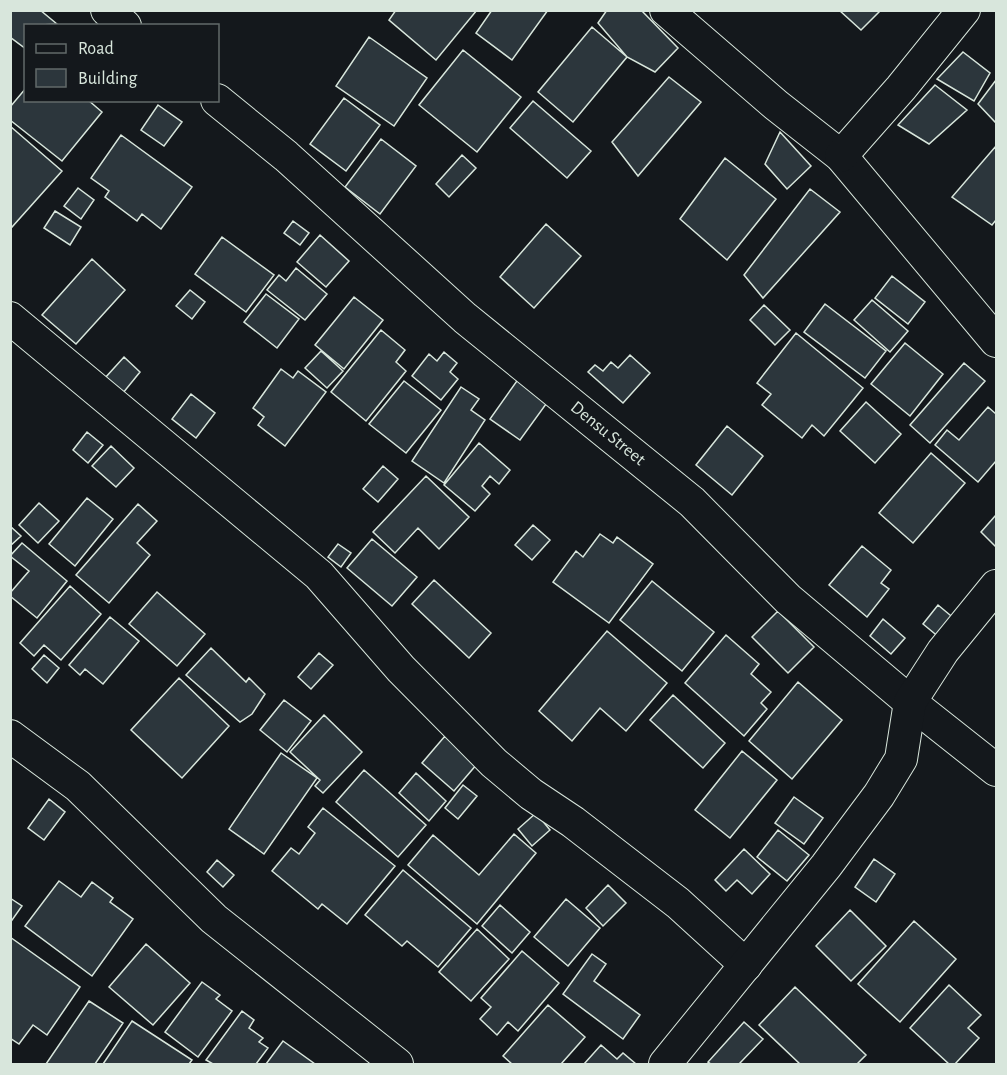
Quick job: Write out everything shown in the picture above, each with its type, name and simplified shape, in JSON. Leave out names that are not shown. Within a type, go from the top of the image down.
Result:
[{"type":"street","points":[[107,10],[123,24]]},
{"type":"street","points":[[666,10],[776,105],[841,156],[996,341]]},
{"type":"street","points":[[841,156],[901,88],[964,10]]},
{"type":"street","name":"Densu Street","points":[[219,102],[286,156],[465,318],[692,502],[788,599],[910,702],[996,770]]},
{"type":"street","points":[[10,318],[319,576],[401,669],[494,763],[531,794],[573,822],[678,903],[746,965]]},
{"type":"street","points":[[665,1065],[826,866],[879,795],[901,759],[910,702],[943,651],[996,586]]},
{"type":"street","points":[[10,736],[78,786],[213,919],[397,1065]]},
{"type":"building","points":[[10,10],[40,10],[57,24],[24,24],[24,48],[10,37]]},
{"type":"building","points":[[396,10],[477,10],[436,60],[389,20]]},
{"type":"building","points":[[492,10],[548,10],[512,60],[476,33]]},
{"type":"building","points":[[607,10],[641,10],[678,48],[655,72],[627,57],[598,23]]},
{"type":"building","points":[[839,10],[881,10],[861,30]]},
{"type":"building","points":[[592,27],[627,57],[573,122],[538,92]]},
{"type":"building","points":[[369,37],[427,78],[394,126],[336,86]]},
{"type":"building","points":[[463,50],[521,97],[477,152],[419,105]]},
{"type":"building","points":[[963,52],[990,73],[974,101],[937,79]]},
{"type":"building","points":[[669,77],[701,102],[638,176],[612,142]]},
{"type":"building","points":[[996,80],[996,123],[978,104]]},
{"type":"building","points":[[935,85],[967,110],[929,144],[898,125]]},
{"type":"building","points":[[24,90],[24,102],[90,102],[102,112],[62,161],[10,120],[10,107]]},
{"type":"building","points":[[344,98],[380,125],[346,171],[310,144]]},
{"type":"building","points":[[533,101],[591,151],[567,178],[510,128]]},
{"type":"building","points":[[158,105],[182,122],[164,146],[141,130]]},
{"type":"building","points":[[10,126],[62,171],[12,227],[10,226]]},
{"type":"building","points":[[780,132],[811,166],[787,189],[765,164]]},
{"type":"building","points":[[121,135],[192,187],[161,229],[142,214],[137,221],[105,197],[109,191],[91,178]]},
{"type":"building","points":[[381,139],[416,166],[380,214],[345,187]]},
{"type":"building","points":[[996,146],[996,220],[992,225],[952,197]]},
{"type":"building","points":[[462,155],[476,168],[449,197],[436,184]]},
{"type":"building","points":[[725,158],[776,199],[727,260],[680,219]]},
{"type":"building","points":[[78,188],[94,200],[81,219],[64,206]]},
{"type":"building","points":[[810,189],[840,212],[763,298],[744,275]]},
{"type":"building","points":[[55,211],[81,227],[70,245],[44,228]]},
{"type":"building","points":[[293,221],[309,233],[300,245],[284,233]]},
{"type":"building","points":[[546,224],[581,256],[534,308],[500,277]]},
{"type":"building","points":[[320,235],[349,261],[326,287],[297,262]]},
{"type":"building","points":[[222,237],[274,275],[246,312],[195,274]]},
{"type":"building","points":[[92,259],[125,290],[76,344],[42,315]]},
{"type":"building","points":[[296,268],[327,294],[305,320],[267,290],[279,275],[286,281]]},
{"type":"building","points":[[892,276],[925,302],[908,324],[875,298]]},
{"type":"building","points":[[190,290],[205,302],[192,319],[176,306]]},
{"type":"building","points":[[266,294],[299,319],[277,348],[244,322]]},
{"type":"building","points":[[354,297],[383,320],[344,369],[315,345]]},
{"type":"building","points":[[872,300],[908,331],[890,352],[854,320]]},
{"type":"building","points":[[825,304],[886,351],[865,378],[804,332]]},
{"type":"building","points":[[764,305],[790,330],[775,345],[750,320]]},
{"type":"building","points":[[381,330],[405,350],[396,362],[406,371],[366,421],[331,392]]},
{"type":"building","points":[[796,333],[863,388],[824,436],[812,425],[802,438],[762,405],[771,394],[757,383]]},
{"type":"building","points":[[905,343],[943,374],[910,416],[871,384]]},
{"type":"building","points":[[321,351],[343,371],[327,388],[305,368]]},
{"type":"building","points":[[444,352],[457,363],[450,372],[458,379],[441,400],[412,376],[429,354],[437,361]]},
{"type":"building","points":[[630,355],[650,373],[623,403],[588,372],[595,365],[603,371],[611,362],[618,368]]},
{"type":"building","points":[[124,357],[140,372],[123,393],[105,378]]},
{"type":"building","points":[[964,363],[985,381],[930,443],[910,425]]},
{"type":"building","points":[[281,369],[293,378],[298,371],[326,392],[285,446],[258,425],[264,417],[253,408]]},
{"type":"building","points":[[519,378],[549,400],[520,440],[490,419]]},
{"type":"building","points":[[404,381],[441,410],[406,453],[369,424]]},
{"type":"building","points":[[461,387],[479,399],[471,410],[485,420],[444,483],[412,461]]},
{"type":"building","points":[[191,394],[215,413],[196,438],[172,419]]},
{"type":"building","points":[[866,402],[901,434],[875,463],[840,431]]},
{"type":"building","points":[[988,407],[996,414],[996,461],[978,482],[935,445],[947,430],[959,440]]},
{"type":"building","points":[[727,426],[763,456],[732,495],[696,465]]},
{"type":"building","points":[[87,432],[103,445],[88,463],[73,450]]},
{"type":"building","points":[[479,443],[510,470],[499,484],[490,476],[482,486],[490,494],[475,511],[444,485]]},
{"type":"building","points":[[111,446],[134,468],[116,487],[92,466]]},
{"type":"building","points":[[931,453],[965,483],[913,543],[879,513]]},
{"type":"building","points":[[383,466],[398,479],[378,502],[363,489]]},
{"type":"building","points":[[426,476],[469,517],[439,549],[418,528],[395,553],[373,532]]},
{"type":"building","points":[[87,498],[113,519],[75,566],[49,544]]},
{"type":"building","points":[[39,503],[59,521],[38,543],[19,525]]},
{"type":"building","points":[[138,504],[157,521],[137,543],[150,555],[109,603],[76,575]]},
{"type":"building","points":[[996,515],[996,547],[981,532]]},
{"type":"building","points":[[533,525],[550,540],[532,560],[515,545]]},
{"type":"building","points":[[10,526],[21,536],[10,546]]},
{"type":"building","points":[[600,534],[613,543],[617,537],[653,564],[609,623],[553,582],[576,551],[583,557]]},
{"type":"building","points":[[372,539],[417,577],[392,606],[347,568]]},
{"type":"building","points":[[22,543],[67,581],[37,618],[10,596],[10,593],[29,571],[10,556]]},
{"type":"building","points":[[338,544],[351,553],[341,567],[328,557]]},
{"type":"building","points":[[862,546],[891,570],[881,583],[889,589],[867,617],[829,585]]},
{"type":"building","points":[[434,580],[491,633],[469,658],[412,604]]},
{"type":"building","points":[[652,581],[714,632],[682,671],[620,620]]},
{"type":"building","points":[[70,586],[101,614],[61,660],[44,645],[34,656],[20,643]]},
{"type":"building","points":[[157,592],[205,634],[177,666],[129,624]]},
{"type":"building","points":[[938,605],[956,620],[940,638],[923,624]]},
{"type":"building","points":[[778,611],[814,647],[788,673],[752,637]]},
{"type":"building","points":[[110,617],[139,641],[103,684],[85,669],[80,675],[69,665]]},
{"type":"building","points":[[883,619],[905,638],[891,654],[870,636]]},
{"type":"building","points":[[607,631],[667,683],[626,731],[600,708],[572,741],[539,711]]},
{"type":"building","points":[[726,635],[759,664],[751,674],[771,692],[761,703],[767,709],[744,736],[685,683]]},
{"type":"building","points":[[211,648],[246,682],[249,678],[265,694],[252,714],[240,722],[186,675]]},
{"type":"building","points":[[319,653],[333,665],[311,689],[298,677]]},
{"type":"building","points":[[44,655],[59,668],[47,683],[32,669]]},
{"type":"building","points":[[179,678],[229,726],[182,778],[131,730]]},
{"type":"building","points":[[798,682],[842,720],[792,779],[749,741]]},
{"type":"building","points":[[673,695],[725,743],[703,768],[650,720]]},
{"type":"building","points":[[284,700],[311,721],[287,752],[260,730]]},
{"type":"building","points":[[324,715],[362,752],[323,793],[315,786],[320,780],[290,752]]},
{"type":"building","points":[[445,736],[477,764],[454,791],[422,763]]},
{"type":"building","points":[[742,751],[777,780],[730,838],[695,810]]},
{"type":"building","points":[[281,753],[317,778],[264,854],[229,829]]},
{"type":"building","points":[[364,770],[426,825],[398,857],[336,802]]},
{"type":"building","points":[[416,773],[446,801],[429,821],[399,793]]},
{"type":"building","points":[[463,785],[477,796],[458,819],[445,808]]},
{"type":"building","points":[[794,797],[823,818],[804,844],[775,823]]},
{"type":"building","points":[[49,799],[65,812],[44,840],[28,828]]},
{"type":"building","points":[[323,808],[395,866],[347,924],[322,904],[318,909],[272,871],[291,848],[299,854],[315,833],[308,827]]},
{"type":"building","points":[[536,813],[550,830],[532,846],[518,829]]},
{"type":"building","points":[[778,830],[809,855],[787,881],[757,857]]},
{"type":"building","points":[[514,834],[536,853],[477,924],[408,865],[433,835],[479,875]]},
{"type":"building","points":[[744,849],[770,874],[752,894],[737,880],[726,891],[715,880]]},
{"type":"building","points":[[874,859],[895,874],[876,902],[855,887]]},
{"type":"building","points":[[217,860],[234,875],[223,887],[207,872]]},
{"type":"building","points":[[403,870],[471,928],[438,967],[407,941],[402,946],[365,915]]},
{"type":"building","points":[[59,881],[81,897],[92,882],[113,898],[110,902],[133,919],[92,976],[25,926]]},
{"type":"building","points":[[608,885],[626,903],[603,926],[586,908]]},
{"type":"building","points":[[10,898],[22,906],[10,923]]},
{"type":"building","points":[[566,899],[600,928],[568,966],[534,937]]},
{"type":"building","points":[[500,905],[530,932],[512,953],[482,926]]},
{"type":"building","points":[[850,910],[886,946],[851,981],[816,946]]},
{"type":"building","points":[[914,921],[956,959],[900,1022],[858,984]]},
{"type":"building","points":[[477,929],[509,959],[471,1001],[439,972]]},
{"type":"building","points":[[10,937],[80,987],[47,1035],[33,1025],[19,1044],[10,1038]]},
{"type":"building","points":[[146,944],[190,983],[153,1025],[109,987]]},
{"type":"building","points":[[522,951],[559,983],[518,1031],[508,1022],[497,1035],[480,1019],[491,1007],[481,998]]},
{"type":"building","points":[[592,954],[606,964],[594,981],[640,1015],[623,1039],[563,994]]},
{"type":"building","points":[[202,982],[220,995],[216,999],[232,1011],[198,1057],[165,1032]]},
{"type":"building","points":[[949,985],[981,1015],[968,1028],[979,1038],[955,1064],[949,1064],[910,1028]]},
{"type":"building","points":[[795,987],[866,1055],[857,1064],[800,1064],[759,1025]]},
{"type":"building","points":[[89,1001],[123,1023],[95,1064],[46,1064]]},
{"type":"building","points":[[548,1005],[585,1037],[561,1064],[512,1064],[503,1056]]},
{"type":"building","points":[[242,1011],[254,1020],[249,1028],[263,1038],[259,1042],[268,1048],[256,1064],[213,1064],[206,1060]]},
{"type":"building","points":[[132,1021],[192,1060],[189,1064],[103,1064]]},
{"type":"building","points":[[744,1022],[763,1039],[739,1064],[711,1064],[708,1062]]},
{"type":"building","points":[[283,1041],[315,1064],[266,1064]]},
{"type":"building","points":[[601,1045],[617,1059],[623,1053],[636,1064],[584,1064]]}]
